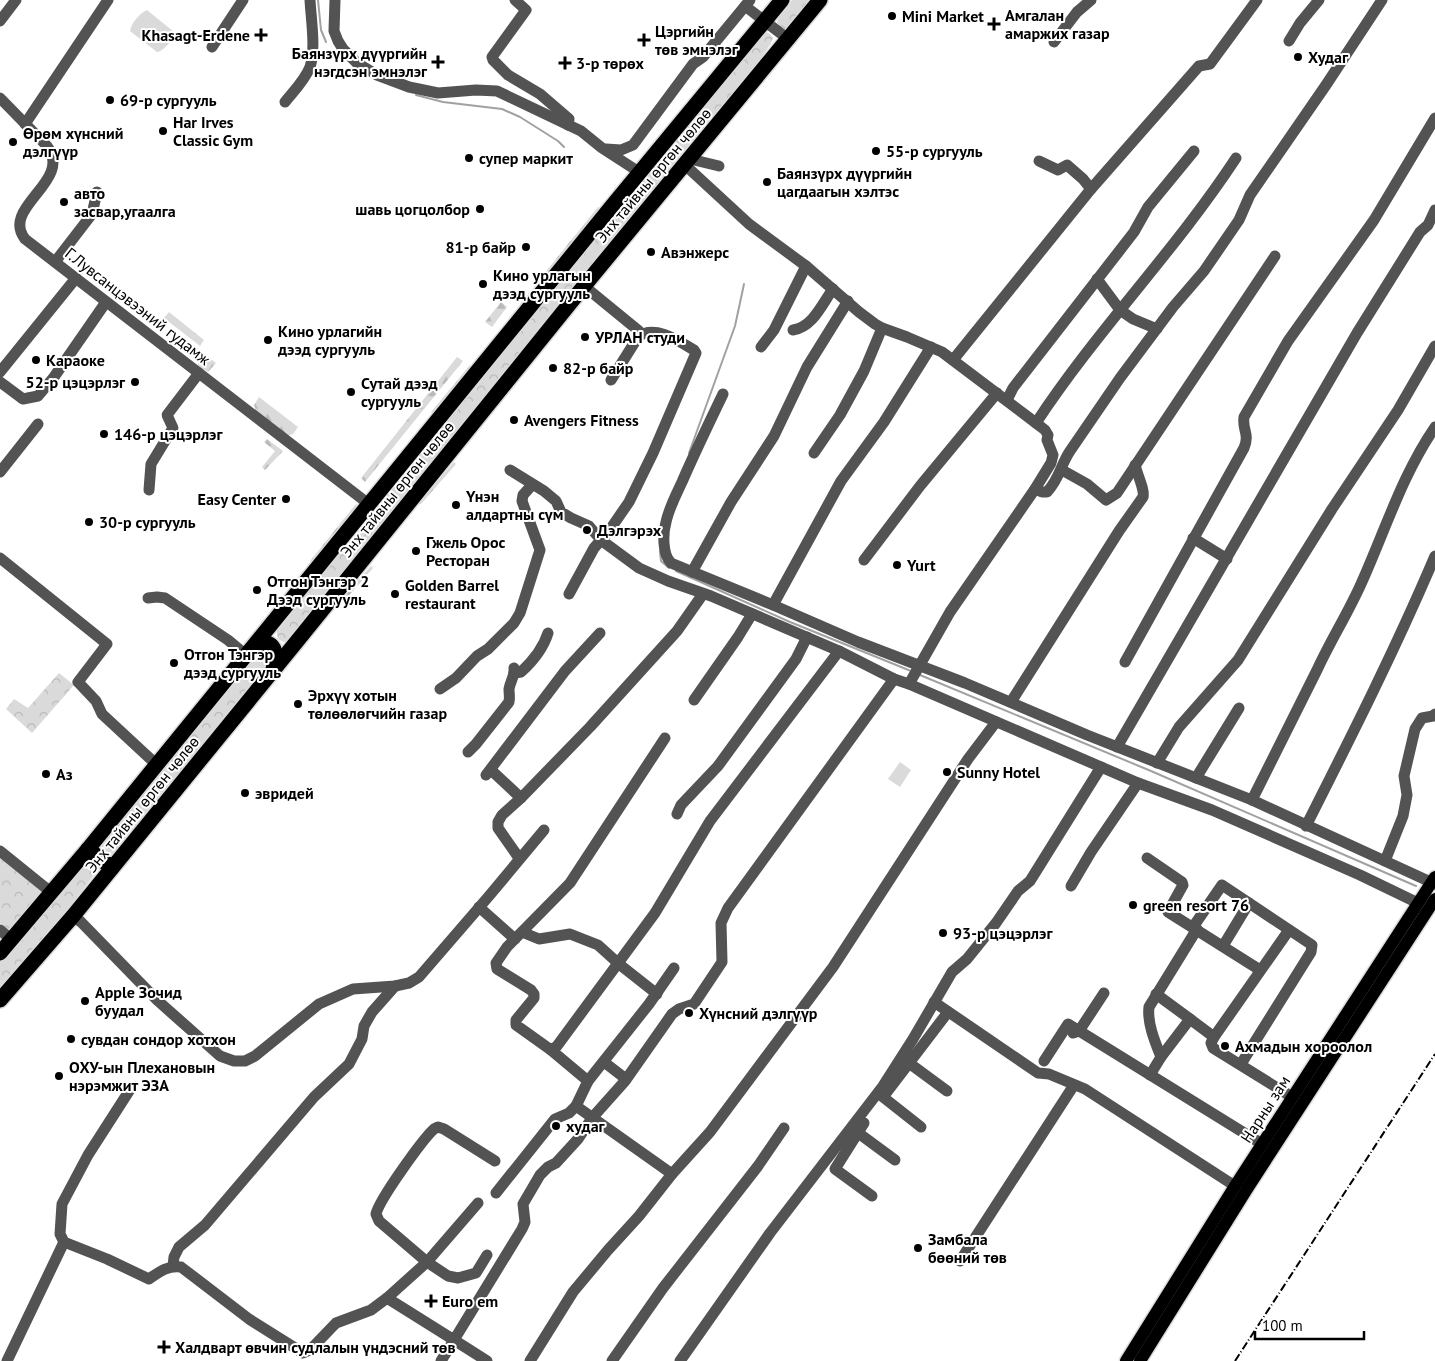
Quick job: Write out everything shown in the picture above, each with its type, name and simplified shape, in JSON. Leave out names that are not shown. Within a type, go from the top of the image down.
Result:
[{"type":"highway","name":"Энх тайвны өргөн чөлөө","points":[[0,953],[6,935],[52,893],[88,850],[639,172],[782,0]]},
{"type":"highway","name":"Энх тайвны өргөн чөлөө","points":[[0,1000],[73,916],[584,286],[820,0]]},
{"type":"highway","points":[[273,624],[271,634],[275,643],[285,646],[298,640]]},
{"type":"highway","points":[[249,653],[264,642],[272,646],[275,651],[273,670]]},
{"type":"highway","points":[[88,850],[112,868]]},
{"type":"main road","name":"Нарны зам","points":[[1126,1361],[1292,1097],[1434,881]]},
{"type":"main road","name":"Нарны зам","points":[[1140,1361],[1247,1189],[1435,899]]},
{"type":"street","points":[[0,21],[16,0]]},
{"type":"street","points":[[25,124],[108,0]]},
{"type":"street","points":[[212,47],[243,0]]},
{"type":"street","points":[[285,102],[310,65],[312,50],[310,0]]},
{"type":"street","points":[[335,0],[334,30],[338,41],[356,63],[377,75],[409,87],[438,93],[476,90],[497,91],[581,131],[602,148],[639,172]]},
{"type":"street","points":[[515,0],[526,10],[492,57],[493,60],[508,75],[540,94],[569,119],[568,125]]},
{"type":"street","points":[[953,360],[1091,188],[1199,66],[1210,64],[1257,0]]},
{"type":"street","points":[[1289,41],[1300,23],[1319,0]]},
{"type":"street","points":[[1035,489],[1047,492],[1052,486],[1063,465],[1120,378],[1204,270],[1239,220],[1250,195],[1382,0]]},
{"type":"street","points":[[1054,42],[1083,2]]},
{"type":"street","points":[[602,148],[621,150],[633,145],[693,64],[703,57],[748,3],[765,21],[788,39]]},
{"type":"street","name":"Г.Лувсанцэвээний гудамж","points":[[0,98],[49,149],[54,163],[50,174],[22,213],[19,226],[25,239],[370,505]]},
{"type":"street","points":[[1125,662],[1247,440],[1243,422],[1244,417],[1288,341],[1374,220],[1435,118]]},
{"type":"street","points":[[1007,400],[1013,388],[1134,232],[1148,207],[1194,151]]},
{"type":"street","points":[[1036,423],[1079,360],[1190,224],[1236,158]]},
{"type":"street","points":[[1039,161],[1058,170],[1067,165],[1091,188]]},
{"type":"street","points":[[687,162],[720,166]]},
{"type":"street","points":[[687,162],[750,224],[806,266],[859,312],[882,328],[931,347],[953,360],[1045,430],[1053,455],[1106,500],[1117,493],[1275,256]]},
{"type":"street","points":[[55,262],[92,214],[97,192]]},
{"type":"street","points":[[1117,747],[1357,333],[1420,232],[1428,225],[1435,210]]},
{"type":"street","points":[[761,347],[774,330],[806,266]]},
{"type":"street","points":[[0,372],[76,278]]},
{"type":"street","points":[[1097,279],[1120,310],[1133,319],[1157,329]]},
{"type":"street","points":[[584,286],[639,331]]},
{"type":"street","points":[[793,330],[803,328],[811,321],[833,288]]},
{"type":"street","points":[[692,572],[731,502],[774,436],[807,367],[848,301]]},
{"type":"street","points":[[0,382],[23,399],[38,396],[54,378],[106,302]]},
{"type":"street","points":[[814,453],[840,414],[864,371],[882,328]]},
{"type":"street","points":[[569,594],[586,560],[635,490],[696,353],[674,339],[654,332],[642,334],[638,337],[611,380]]},
{"type":"street","points":[[1156,763],[1179,727],[1198,703],[1238,660],[1332,509],[1398,410],[1435,346]]},
{"type":"street","points":[[774,605],[841,481],[884,422],[931,347]]},
{"type":"street","points":[[149,490],[151,464],[173,428],[167,415],[199,373]]},
{"type":"street","points":[[864,560],[920,486],[997,393]]},
{"type":"street","points":[[723,394],[683,480],[666,524],[666,556],[675,566],[774,605],[858,642],[996,722],[1138,783],[1212,810],[1360,875],[1418,903]]},
{"type":"street","points":[[0,472],[38,424]]},
{"type":"street","points":[[1252,800],[1345,618],[1407,475],[1423,444],[1435,427]]},
{"type":"street","points":[[915,674],[950,612],[1035,489],[1051,463],[1053,455]]},
{"type":"street","points":[[1011,702],[1119,530],[1143,497],[1144,493],[1135,465]]},
{"type":"street","points":[[510,470],[556,501],[561,512],[589,526],[601,540],[639,568],[668,581],[711,596],[807,637],[894,679],[915,674],[1011,702],[1156,763],[1252,800],[1306,826],[1434,881]]},
{"type":"street","points":[[440,689],[456,678],[477,656],[488,649],[514,623],[520,613],[540,550],[522,501],[532,485]]},
{"type":"street","points":[[1193,538],[1227,559]]},
{"type":"street","points":[[1306,826],[1361,720],[1435,556]]},
{"type":"street","points":[[0,558],[107,644],[78,682],[96,701],[102,714],[157,765]]},
{"type":"street","points":[[519,858],[498,828],[498,822],[502,814],[522,798],[590,727],[677,631],[703,594]]},
{"type":"street","points":[[148,598],[165,598],[249,653]]},
{"type":"street","points":[[694,700],[752,614]]},
{"type":"street","points":[[468,752],[509,702],[509,690],[515,671],[521,672],[535,657],[544,646],[548,633]]},
{"type":"street","points":[[522,798],[489,772],[566,672],[600,633]]},
{"type":"street","points":[[677,814],[681,805],[718,766],[796,659],[807,637]]},
{"type":"street","points":[[552,1050],[619,964],[655,913],[710,821],[839,651]]},
{"type":"street","points":[[441,1361],[522,1229],[525,1222],[523,1204],[540,1175],[556,1163],[578,1139],[592,1118],[626,1079],[672,1014],[679,1009],[694,1004],[722,962],[721,923],[728,908],[894,679]]},
{"type":"street","points":[[1196,778],[1239,708]]},
{"type":"street","points":[[1385,861],[1403,816],[1407,796],[1404,776],[1415,728],[1422,718],[1435,714]]},
{"type":"street","points":[[530,1361],[573,1292],[639,1216],[672,1174],[710,1132],[834,967],[963,766],[996,722]]},
{"type":"street","points":[[588,1081],[552,1050],[516,1025],[515,1022],[534,998],[534,994],[531,990],[497,969],[496,966],[507,947],[570,883],[665,738]]},
{"type":"street","points":[[680,1361],[770,1233],[883,1086],[909,1046],[952,972],[967,959],[1000,918],[1018,890],[1030,881],[1101,767]]},
{"type":"street","points":[[1072,886],[1092,852],[1138,783]]},
{"type":"street","points":[[73,916],[164,1006],[220,1056],[234,1061],[245,1061],[255,1056],[319,1004],[353,989],[395,986],[409,983],[419,977],[544,830]]},
{"type":"street","points":[[0,851],[52,893]]},
{"type":"street","points":[[1147,858],[1182,882],[1183,885],[1168,912],[1260,970]]},
{"type":"street","points":[[1161,1057],[1148,1015],[1149,1007],[1222,885],[1312,945],[1312,952],[1241,1064]]},
{"type":"street","points":[[1223,946],[1249,903]]},
{"type":"street","points":[[480,907],[519,936],[539,939],[570,934],[598,945],[657,994]]},
{"type":"street","points":[[1289,930],[1211,1043],[1213,1048],[1292,1097]]},
{"type":"street","points":[[496,1193],[555,1119],[569,1113],[576,1106],[588,1081],[657,994],[674,968]]},
{"type":"street","points":[[173,1266],[174,1257],[179,1247],[205,1225],[314,1097],[348,1064],[362,1039],[364,1026],[372,1012],[395,986]]},
{"type":"street","points":[[1049,1074],[1052,1063],[1070,1033],[1079,1031],[1104,993]]},
{"type":"street","points":[[1156,994],[1214,1037]]},
{"type":"street","points":[[934,1002],[1038,1073],[1049,1074],[1085,1090],[1235,1186]]},
{"type":"street","points":[[872,1196],[835,1169],[857,1132],[948,1012]]},
{"type":"street","points":[[1150,1075],[1161,1057],[1190,1019]]},
{"type":"street","points":[[1044,1061],[1068,1024],[1262,1144]]},
{"type":"street","points":[[604,1062],[626,1079]]},
{"type":"street","points":[[909,1063],[948,1091]]},
{"type":"street","points":[[960,1261],[1074,1085]]},
{"type":"street","points":[[131,1088],[88,1155],[62,1204],[60,1234],[64,1242],[107,1259],[149,1279],[164,1269],[173,1266],[184,1268],[249,1319],[305,1353],[312,1349],[336,1323],[371,1310],[387,1298],[427,1262],[478,1203]]},
{"type":"street","points":[[883,1097],[921,1127]]},
{"type":"street","points":[[576,1106],[672,1174]]},
{"type":"street","points":[[487,1255],[476,1272],[458,1278],[448,1276],[427,1262],[377,1218],[376,1211],[430,1132],[436,1128],[444,1129],[494,1161]]},
{"type":"street","points":[[612,1361],[663,1288],[758,1166],[784,1128]]},
{"type":"street","points":[[857,1132],[895,1160]]},
{"type":"street","points":[[7,1361],[64,1242]]},
{"type":"street","points":[[387,1298],[487,1361]]},
{"type":"green space","points":[[792,0],[812,0],[787,29],[782,29],[777,23],[779,16]]},
{"type":"green space","points":[[147,10],[174,32],[168,44],[157,52],[130,31],[136,19]]},
{"type":"green space","points":[[766,32],[773,38],[765,53],[744,82],[288,641],[283,642],[278,639],[276,630],[762,34]]},
{"type":"green space","points":[[598,207],[601,209],[542,282],[539,280]]},
{"type":"green space","points":[[501,302],[507,307],[492,327],[485,322]]},
{"type":"green space","points":[[169,312],[204,340],[200,346],[164,318]]},
{"type":"green space","points":[[204,354],[216,363],[208,372],[198,366],[198,362]]},
{"type":"green space","points":[[457,357],[463,361],[365,482],[361,478]]},
{"type":"green space","points":[[470,365],[470,370],[434,415],[431,412]]},
{"type":"green space","points":[[259,397],[298,427],[293,434],[287,436],[256,411],[254,405]]},
{"type":"green space","points":[[267,439],[283,451],[265,470],[262,467],[275,451],[264,442]]},
{"type":"green space","points":[[454,462],[456,464],[421,504],[418,504]]},
{"type":"green space","points":[[356,504],[357,509],[314,561],[310,561]]},
{"type":"green space","points":[[371,566],[373,568],[338,608],[334,608]]},
{"type":"green space","points":[[264,645],[272,658],[115,855],[107,855],[101,846],[102,840]]},
{"type":"green space","points":[[59,673],[74,685],[32,733],[6,709],[14,699],[28,708]]},
{"type":"green space","points":[[900,762],[911,770],[900,787],[888,779]]},
{"type":"green space","points":[[0,856],[41,891],[12,929],[7,929],[0,923]]},
{"type":"green space","points":[[88,859],[92,859],[98,866],[96,872],[65,914],[0,989],[0,962]]},
{"type":"waterway","points":[[318,0],[321,30],[326,42]]},
{"type":"waterway","points":[[416,95],[443,102],[502,109],[520,117],[558,141],[564,147]]},
{"type":"waterway","points":[[689,453],[735,326],[744,284]]},
{"type":"waterway","points":[[660,552],[661,561],[669,568]]},
{"type":"waterway","points":[[676,571],[790,622],[911,671]]},
{"type":"waterway","points":[[920,675],[1151,771],[1416,886]]},
{"type":"railway","points":[[1235,1361],[1435,1054]]},
{"type":"place","name":"Mini Market","points":[[892,16]]},
{"type":"place","name":"Амгалан амаржих газар","points":[[994,24]]},
{"type":"place","name":"Khasagt-Erdene","points":[[261,35]]},
{"type":"place","name":"Цэргийн төв эмнэлэг","points":[[644,40]]},
{"type":"place","name":"Худаг","points":[[1298,57]]},
{"type":"place","name":"Баянзүрх дүүргийн нэгдсэн эмнэлэг","points":[[438,62]]},
{"type":"place","name":"3-р төрөх","points":[[565,63]]},
{"type":"place","name":"69-р сургууль","points":[[110,100]]},
{"type":"place","name":"Har Irves Classic Gym","points":[[163,131]]},
{"type":"place","name":"Өрөм хүнсний дэлгүүр","points":[[13,142]]},
{"type":"place","name":"55-р сургууль","points":[[876,151]]},
{"type":"place","name":"супер маркит","points":[[469,158]]},
{"type":"place","name":"Баянзүрх дүүргийн цагдаагын хэлтэс","points":[[767,182]]},
{"type":"place","name":"авто засвар,угаалга","points":[[64,202]]},
{"type":"place","name":"шавь цогцолбор","points":[[480,209]]},
{"type":"place","name":"81-р байр","points":[[526,247]]},
{"type":"place","name":"Авэнжерс","points":[[651,252]]},
{"type":"place","name":"Кино урлагын дээд сургууль","points":[[483,284]]},
{"type":"place","name":"УРЛАН студи","points":[[585,337]]},
{"type":"place","name":"Кино урлагийн дээд сургууль","points":[[268,340]]},
{"type":"place","name":"Караоке","points":[[36,360]]},
{"type":"place","name":"82-р байр","points":[[553,368]]},
{"type":"place","name":"52-р цэцэрлэг","points":[[135,382]]},
{"type":"place","name":"Сутай дээд сургууль","points":[[351,392]]},
{"type":"place","name":"Avengers Fitness","points":[[514,420]]},
{"type":"place","name":"146-р цэцэрлэг","points":[[104,434]]},
{"type":"place","name":"Easy Center","points":[[286,499]]},
{"type":"place","name":"Үнэн алдартны сүм","points":[[456,505]]},
{"type":"place","name":"30-р сургууль","points":[[89,522]]},
{"type":"place","name":"Дэлгэрэх","points":[[587,530]]},
{"type":"place","name":"Гжель Орос Ресторан","points":[[416,551]]},
{"type":"place","name":"Yurt","points":[[897,565]]},
{"type":"place","name":"Отгон Тэнгэр 2 Дээд сургууль","points":[[257,590]]},
{"type":"place","name":"Golden Barrel restaurant","points":[[395,594]]},
{"type":"place","name":"Отгон Тэнгэр дээд сургууль","points":[[174,663]]},
{"type":"place","name":"Эрхүү хотын төлөөлөгчийн газар","points":[[298,704]]},
{"type":"place","name":"Sunny Hotel","points":[[947,772]]},
{"type":"place","name":"Аз","points":[[46,774]]},
{"type":"place","name":"эвридей","points":[[245,793]]},
{"type":"place","name":"green resort 76","points":[[1133,905]]},
{"type":"place","name":"93-р цэцэрлэг","points":[[943,933]]},
{"type":"place","name":"Apple Зочид буудал","points":[[85,1001]]},
{"type":"place","name":"Хүнсний дэлгүүр","points":[[689,1013]]},
{"type":"place","name":"сувдан сондор хотхон","points":[[71,1039]]},
{"type":"place","name":"Ахмадын хороолол","points":[[1225,1046]]},
{"type":"place","name":"ОХУ-ын Плехановын нэрэмжит ЭЗА","points":[[59,1076]]},
{"type":"place","name":"худаг","points":[[556,1126]]},
{"type":"place","name":"Замбала бөөний төв","points":[[918,1248]]},
{"type":"place","name":"Euro em","points":[[431,1301]]},
{"type":"place","name":"Халдварт өвчин судлалын үндэсний төв","points":[[164,1347]]}]
